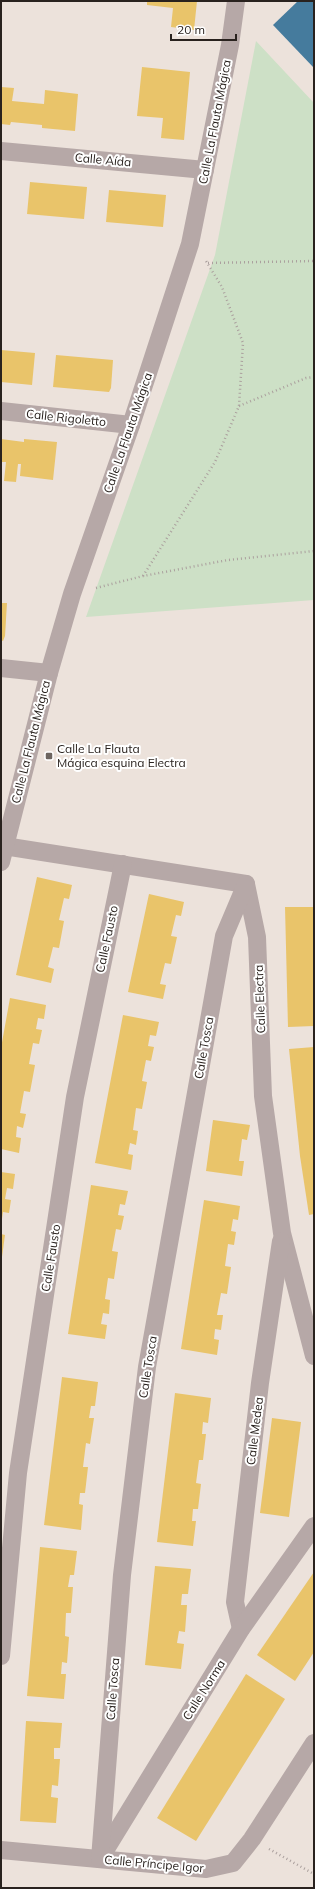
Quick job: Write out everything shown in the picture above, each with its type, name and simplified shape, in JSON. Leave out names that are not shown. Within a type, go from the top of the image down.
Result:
[{"type":"street","name":"Calle La Flauta Mágica","points":[[3,854],[49,673],[72,594],[131,425],[190,244],[230,45],[236,1]]},
{"type":"street","name":"Calle Aída","points":[[1,151],[205,170]]},
{"type":"street","name":"Calle Rigoletto","points":[[1,411],[131,425]]},
{"type":"street","points":[[1,668],[49,673]]},
{"type":"street","points":[[3,854],[123,864],[246,884]]},
{"type":"street","name":"Calle Fausto","points":[[1,1656],[18,1473],[75,1097],[123,864]]},
{"type":"street","name":"Calle Electra","points":[[246,884],[257,937],[263,1096],[282,1233],[314,1356]]},
{"type":"street","name":"Calle Tosca","points":[[100,1859],[122,1575],[147,1367],[224,936],[246,884]]},
{"type":"street","name":"Calle Medea","points":[[241,1629],[235,1602],[260,1384],[282,1233]]},
{"type":"street","name":"Calle Norma","points":[[100,1859],[241,1629],[314,1526]]},
{"type":"street","name":"Calle Príncipe Igor","points":[[1,1850],[206,1869],[233,1863],[252,1839],[314,1743]]},
{"type":"path","points":[[143,576],[215,462],[239,406],[242,344],[222,287],[208,263],[190,244]]},
{"type":"path","points":[[208,263],[314,261]]},
{"type":"path","points":[[239,406],[314,376]]},
{"type":"path","points":[[72,594],[143,576],[228,560],[314,551]]},
{"type":"path","points":[[252,1839],[314,1874]]},
{"type":"green space","points":[[256,41],[314,103],[314,600],[86,617],[215,255]]},
{"type":"building: Viviendas","points":[[147,1],[197,1],[194,30],[171,27],[173,8],[147,5]]},
{"type":"building: Viviendas","points":[[142,67],[190,72],[184,140],[161,138],[163,118],[137,116]]},
{"type":"building: Viviendas","points":[[1,87],[14,88],[12,101],[44,104],[45,90],[78,94],[75,131],[42,128],[42,125],[11,122],[10,125],[1,124]]},
{"type":"building: Viviendas","points":[[30,182],[87,187],[84,219],[27,214]]},
{"type":"building: Viviendas","points":[[109,190],[166,195],[163,227],[106,222]]},
{"type":"building: Viviendas","points":[[1,350],[35,353],[32,385],[1,382]]},
{"type":"building: Viviendas","points":[[56,355],[113,360],[111,388],[109,392],[53,387]]},
{"type":"building: Viviendas","points":[[1,439],[24,442],[24,439],[57,442],[53,480],[20,476],[21,464],[18,464],[16,482],[4,481],[6,462],[1,462]]},
{"type":"building: Viviendas","points":[[1,603],[7,603],[5,636],[3,641],[1,640]]},
{"type":"building: Viviendas","points":[[37,877],[72,885],[69,899],[64,898],[59,920],[64,921],[59,948],[53,947],[48,967],[54,969],[51,983],[16,975]]},
{"type":"building: Viviendas","points":[[149,894],[184,902],[181,916],[176,915],[171,936],[177,937],[171,964],[165,963],[160,984],[166,985],[163,999],[128,992]]},
{"type":"building: Viviendas","points":[[285,907],[314,907],[314,1026],[288,1027]]},
{"type":"building: Viviendas","points":[[10,998],[46,1005],[44,1019],[38,1018],[36,1029],[42,1030],[39,1044],[33,1043],[29,1064],[35,1065],[30,1092],[24,1091],[20,1113],[26,1114],[23,1128],[17,1126],[16,1137],[21,1138],[19,1153],[1,1149],[1,1048]]},
{"type":"building: Viviendas","points":[[123,1015],[159,1022],[156,1036],[150,1035],[148,1046],[154,1047],[151,1061],[146,1060],[142,1081],[147,1082],[142,1109],[136,1108],[133,1130],[138,1131],[136,1145],[130,1143],[128,1154],[133,1155],[131,1170],[95,1163]]},
{"type":"building: Viviendas","points":[[314,1047],[314,1214],[309,1215],[300,1156],[289,1049]]},
{"type":"building: Viviendas","points":[[213,1120],[250,1125],[247,1140],[242,1139],[239,1161],[244,1161],[242,1176],[206,1171]]},
{"type":"building: Viviendas","points":[[1,1172],[15,1174],[13,1189],[7,1188],[5,1199],[11,1200],[9,1213],[3,1212],[2,1219]]},
{"type":"building: Viviendas","points":[[91,1185],[128,1191],[125,1205],[120,1204],[118,1215],[124,1216],[121,1230],[116,1229],[112,1251],[118,1252],[114,1279],[108,1278],[105,1299],[110,1300],[109,1314],[103,1313],[101,1324],[107,1325],[105,1339],[68,1334]]},
{"type":"building: Viviendas","points":[[204,1200],[240,1206],[238,1220],[233,1219],[231,1231],[236,1232],[234,1245],[228,1244],[225,1266],[231,1267],[227,1294],[221,1293],[217,1315],[223,1315],[221,1330],[215,1329],[214,1339],[219,1340],[217,1355],[181,1349]]},
{"type":"building: Viviendas","points":[[1,1234],[5,1235],[2,1257],[1,1257]]},
{"type":"building: Viviendas","points":[[62,1377],[98,1382],[95,1406],[91,1406],[89,1418],[94,1418],[90,1444],[86,1443],[83,1467],[88,1467],[85,1493],[80,1493],[79,1504],[83,1505],[81,1530],[44,1525]]},
{"type":"building: Viviendas","points":[[175,1393],[211,1398],[208,1423],[203,1422],[202,1434],[206,1434],[203,1460],[199,1460],[196,1483],[201,1484],[198,1509],[193,1509],[192,1521],[196,1521],[193,1546],[157,1542]]},
{"type":"building: Viviendas","points":[[272,1418],[301,1422],[289,1517],[260,1513]]},
{"type":"building: Viviendas","points":[[40,1547],[77,1551],[74,1575],[70,1575],[68,1587],[73,1587],[71,1613],[66,1613],[65,1636],[69,1637],[67,1663],[62,1662],[61,1674],[66,1674],[64,1699],[27,1696]]},
{"type":"building: Viviendas","points":[[155,1566],[191,1569],[188,1594],[182,1594],[181,1605],[187,1605],[185,1632],[179,1631],[177,1643],[184,1644],[181,1669],[145,1665]]},
{"type":"building: Viviendas","points":[[314,1572],[314,1652],[295,1681],[257,1655]]},
{"type":"building: Viviendas","points":[[246,1674],[285,1699],[196,1841],[157,1818]]},
{"type":"building: Viviendas","points":[[26,1721],[62,1723],[60,1748],[54,1748],[54,1759],[60,1759],[58,1786],[52,1785],[51,1797],[58,1798],[56,1823],[20,1821]]},
{"type":"building: Público","points":[[298,1],[314,1],[314,68],[273,25]]},
{"type":"place","name":"Calle La Flauta Mágica esquina Electra","points":[[49,756]]}]
